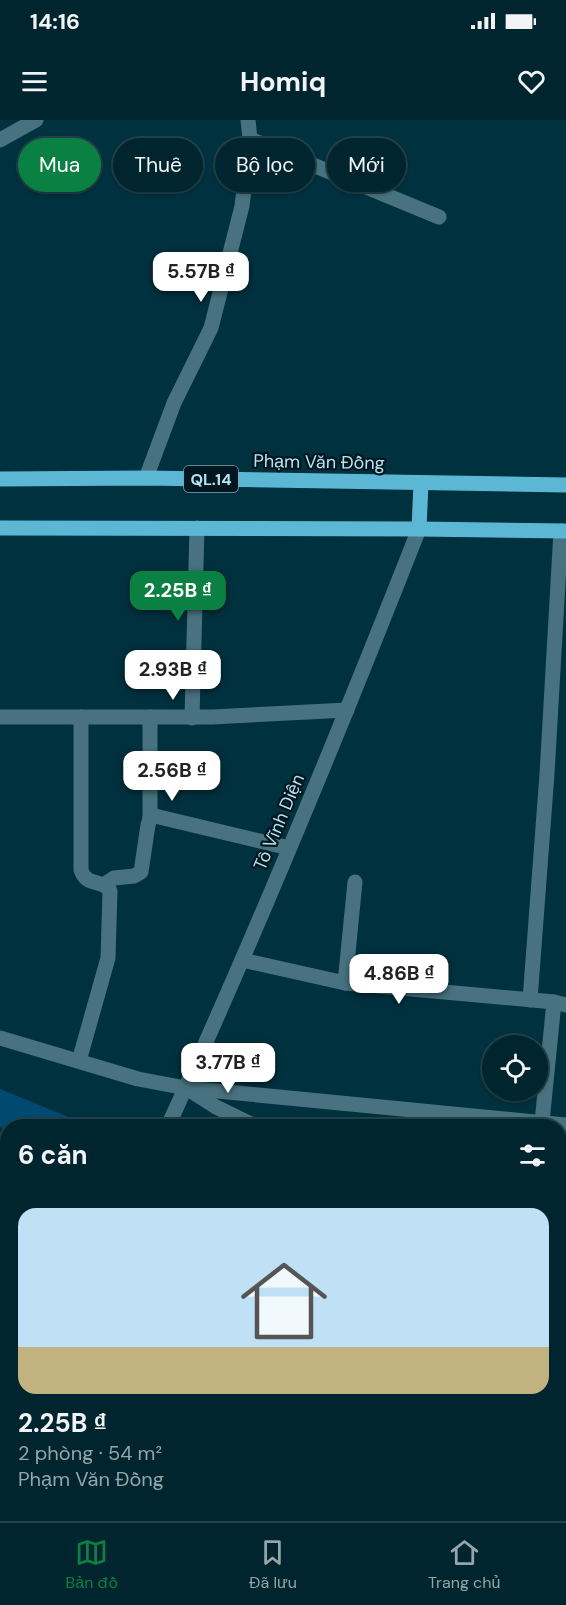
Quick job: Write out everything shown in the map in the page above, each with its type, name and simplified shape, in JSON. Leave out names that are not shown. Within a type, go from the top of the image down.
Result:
[{"type":"main road","name":"Phạm Văn Đồng","points":[[0,479],[146,478],[566,485]]},
{"type":"main road","points":[[419,529],[422,483]]},
{"type":"main road","points":[[0,528],[564,531]]},
{"type":"street","points":[[0,140],[36,120]]},
{"type":"street","points":[[248,120],[250,138]]},
{"type":"street","points":[[315,166],[439,217]]},
{"type":"street","points":[[146,478],[174,403],[211,328],[244,192]]},
{"type":"street","points":[[192,717],[197,528]]},
{"type":"street","name":"Tô Vĩnh Diện","points":[[171,1119],[242,960],[347,710],[419,529]]},
{"type":"street","points":[[530,1000],[564,531]]},
{"type":"street","points":[[0,717],[192,717],[347,710]]},
{"type":"street","points":[[81,717],[81,870],[86,879],[105,884],[114,878],[134,876],[141,872],[150,818],[150,717]]},
{"type":"street","points":[[150,818],[160,816],[289,848]]},
{"type":"street","points":[[345,983],[356,882]]},
{"type":"street","points":[[79,1061],[108,958],[110,891],[105,884]]},
{"type":"street","points":[[242,960],[345,983],[560,1004],[542,1119]]},
{"type":"street","points":[[0,1038],[138,1079],[186,1088],[511,1119]]},
{"type":"street","points":[[186,1088],[241,1119]]},
{"type":"building","points":[[0,1089],[74,1119],[0,1119]]}]
